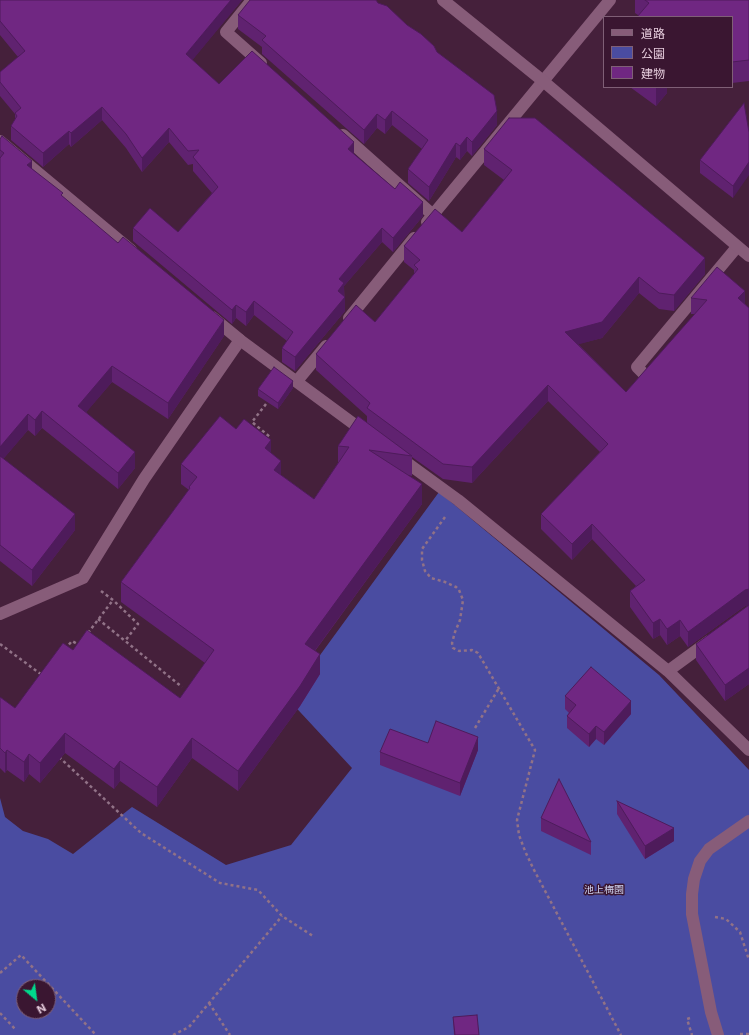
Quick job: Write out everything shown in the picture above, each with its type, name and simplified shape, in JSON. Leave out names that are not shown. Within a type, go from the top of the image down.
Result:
[{"type":"street","points":[[252,0],[226,32],[267,69]]},
{"type":"street","points":[[443,0],[543,81],[749,256]]},
{"type":"street","points":[[342,326],[610,0]]},
{"type":"street","points":[[332,126],[433,216]]},
{"type":"street","points":[[0,141],[141,258]]},
{"type":"street","points":[[643,374],[637,367],[737,247]]},
{"type":"street","points":[[206,312],[240,340],[377,442]]},
{"type":"street","points":[[297,381],[332,338]]},
{"type":"street","points":[[0,614],[83,578],[144,479],[240,340]]},
{"type":"street","points":[[390,450],[458,500],[668,671],[749,750]]},
{"type":"street","points":[[668,671],[718,635]]},
{"type":"street","points":[[718,1035],[711,1012],[693,922],[692,894],[694,880],[700,861],[709,849],[749,822]]},
{"type":"path","points":[[265,444],[270,437],[252,422],[266,404]]},
{"type":"path","points":[[458,500],[422,549],[422,560],[425,571],[431,578],[456,587],[459,590],[463,600],[460,620],[454,632],[452,642],[453,648],[458,651],[472,650],[478,653],[535,750],[517,820],[519,834],[533,868],[621,1035]]},
{"type":"path","points":[[83,578],[112,600],[138,624],[125,641]]},
{"type":"path","points":[[86,635],[112,600]]},
{"type":"path","points":[[98,620],[182,687]]},
{"type":"path","points":[[62,652],[72,641],[79,645],[82,640]]},
{"type":"path","points":[[0,644],[42,676]]},
{"type":"path","points":[[38,681],[47,670]]},
{"type":"path","points":[[475,728],[499,688]]},
{"type":"path","points":[[59,758],[141,833],[220,883],[258,890],[282,916],[312,936]]},
{"type":"path","points":[[173,1035],[189,1027],[282,916]]},
{"type":"path","points":[[693,922],[714,916],[726,919],[740,932],[749,960]]},
{"type":"path","points":[[0,973],[21,955],[96,1035]]},
{"type":"path","points":[[209,1003],[230,1035]]},
{"type":"path","points":[[0,1013],[16,1030]]},
{"type":"green space","name":"池上梅園","points":[[439,492],[659,675],[749,770],[749,1035],[0,1035],[0,798],[5,817],[23,831],[48,839],[73,854],[132,807],[226,865],[291,845],[352,768],[288,699]]},
{"type":"building","points":[[0,0],[231,0],[186,54],[219,84],[252,51],[354,142],[348,149],[395,189],[400,182],[423,202],[393,238],[382,228],[339,279],[344,283],[338,291],[345,297],[295,357],[282,348],[293,332],[254,301],[246,312],[236,305],[232,310],[133,228],[150,208],[178,232],[218,187],[193,157],[199,150],[188,151],[169,128],[142,158],[126,134],[102,107],[71,133],[69,131],[43,153],[11,126],[17,116],[15,113],[21,108],[0,82],[0,72],[25,51],[0,21]]},
{"type":"building","points":[[250,0],[376,0],[378,3],[387,6],[407,25],[421,34],[434,46],[437,52],[494,95],[497,111],[472,142],[467,137],[460,146],[456,143],[429,187],[408,169],[428,140],[392,111],[385,120],[377,114],[364,130],[262,40],[266,36],[238,15]]},
{"type":"building","points":[[645,0],[749,0],[749,60],[733,62],[733,16],[638,16],[649,3]]},
{"type":"building","points":[[744,103],[749,132],[749,162],[733,186],[700,160]]},
{"type":"building","points":[[509,118],[535,118],[705,258],[674,295],[659,293],[639,277],[602,322],[565,332],[626,392],[707,300],[691,298],[717,267],[745,291],[738,298],[749,308],[749,589],[745,590],[688,632],[680,620],[667,629],[660,619],[653,623],[630,591],[645,580],[592,524],[572,544],[541,514],[608,444],[548,385],[472,467],[443,464],[367,408],[370,403],[316,354],[356,305],[375,322],[418,269],[414,265],[420,260],[404,246],[435,209],[462,232],[512,170],[484,149]]},
{"type":"building","points":[[2,136],[32,161],[27,165],[63,193],[61,195],[118,243],[123,237],[224,320],[168,403],[112,366],[78,406],[135,452],[118,473],[42,411],[35,420],[28,414],[0,447],[0,158],[4,153],[0,150],[0,139]]},
{"type":"building","points":[[274,367],[293,381],[278,403],[258,389]]},
{"type":"building","points":[[220,416],[236,429],[244,419],[271,440],[265,448],[281,461],[274,470],[314,499],[349,447],[338,446],[358,416],[412,456],[369,450],[422,484],[305,644],[320,654],[300,686],[238,771],[192,738],[157,787],[120,761],[114,769],[65,733],[40,763],[29,754],[24,762],[7,750],[5,753],[0,748],[0,697],[15,708],[63,643],[73,650],[87,630],[180,698],[214,650],[121,582],[197,477],[181,464]]},
{"type":"building","points":[[0,456],[75,514],[32,570],[0,545]]},
{"type":"building","points":[[749,605],[749,668],[725,685],[696,644]]},
{"type":"building","points":[[591,667],[631,701],[604,732],[596,726],[589,734],[567,716],[576,705],[565,696]]},
{"type":"building","points":[[436,721],[478,737],[460,783],[380,752],[390,729],[428,743]]},
{"type":"building","points":[[559,779],[591,842],[541,818]]},
{"type":"building","points":[[617,801],[674,828],[645,846]]},
{"type":"building","points":[[477,1015],[479,1035],[455,1035],[453,1017]]}]
